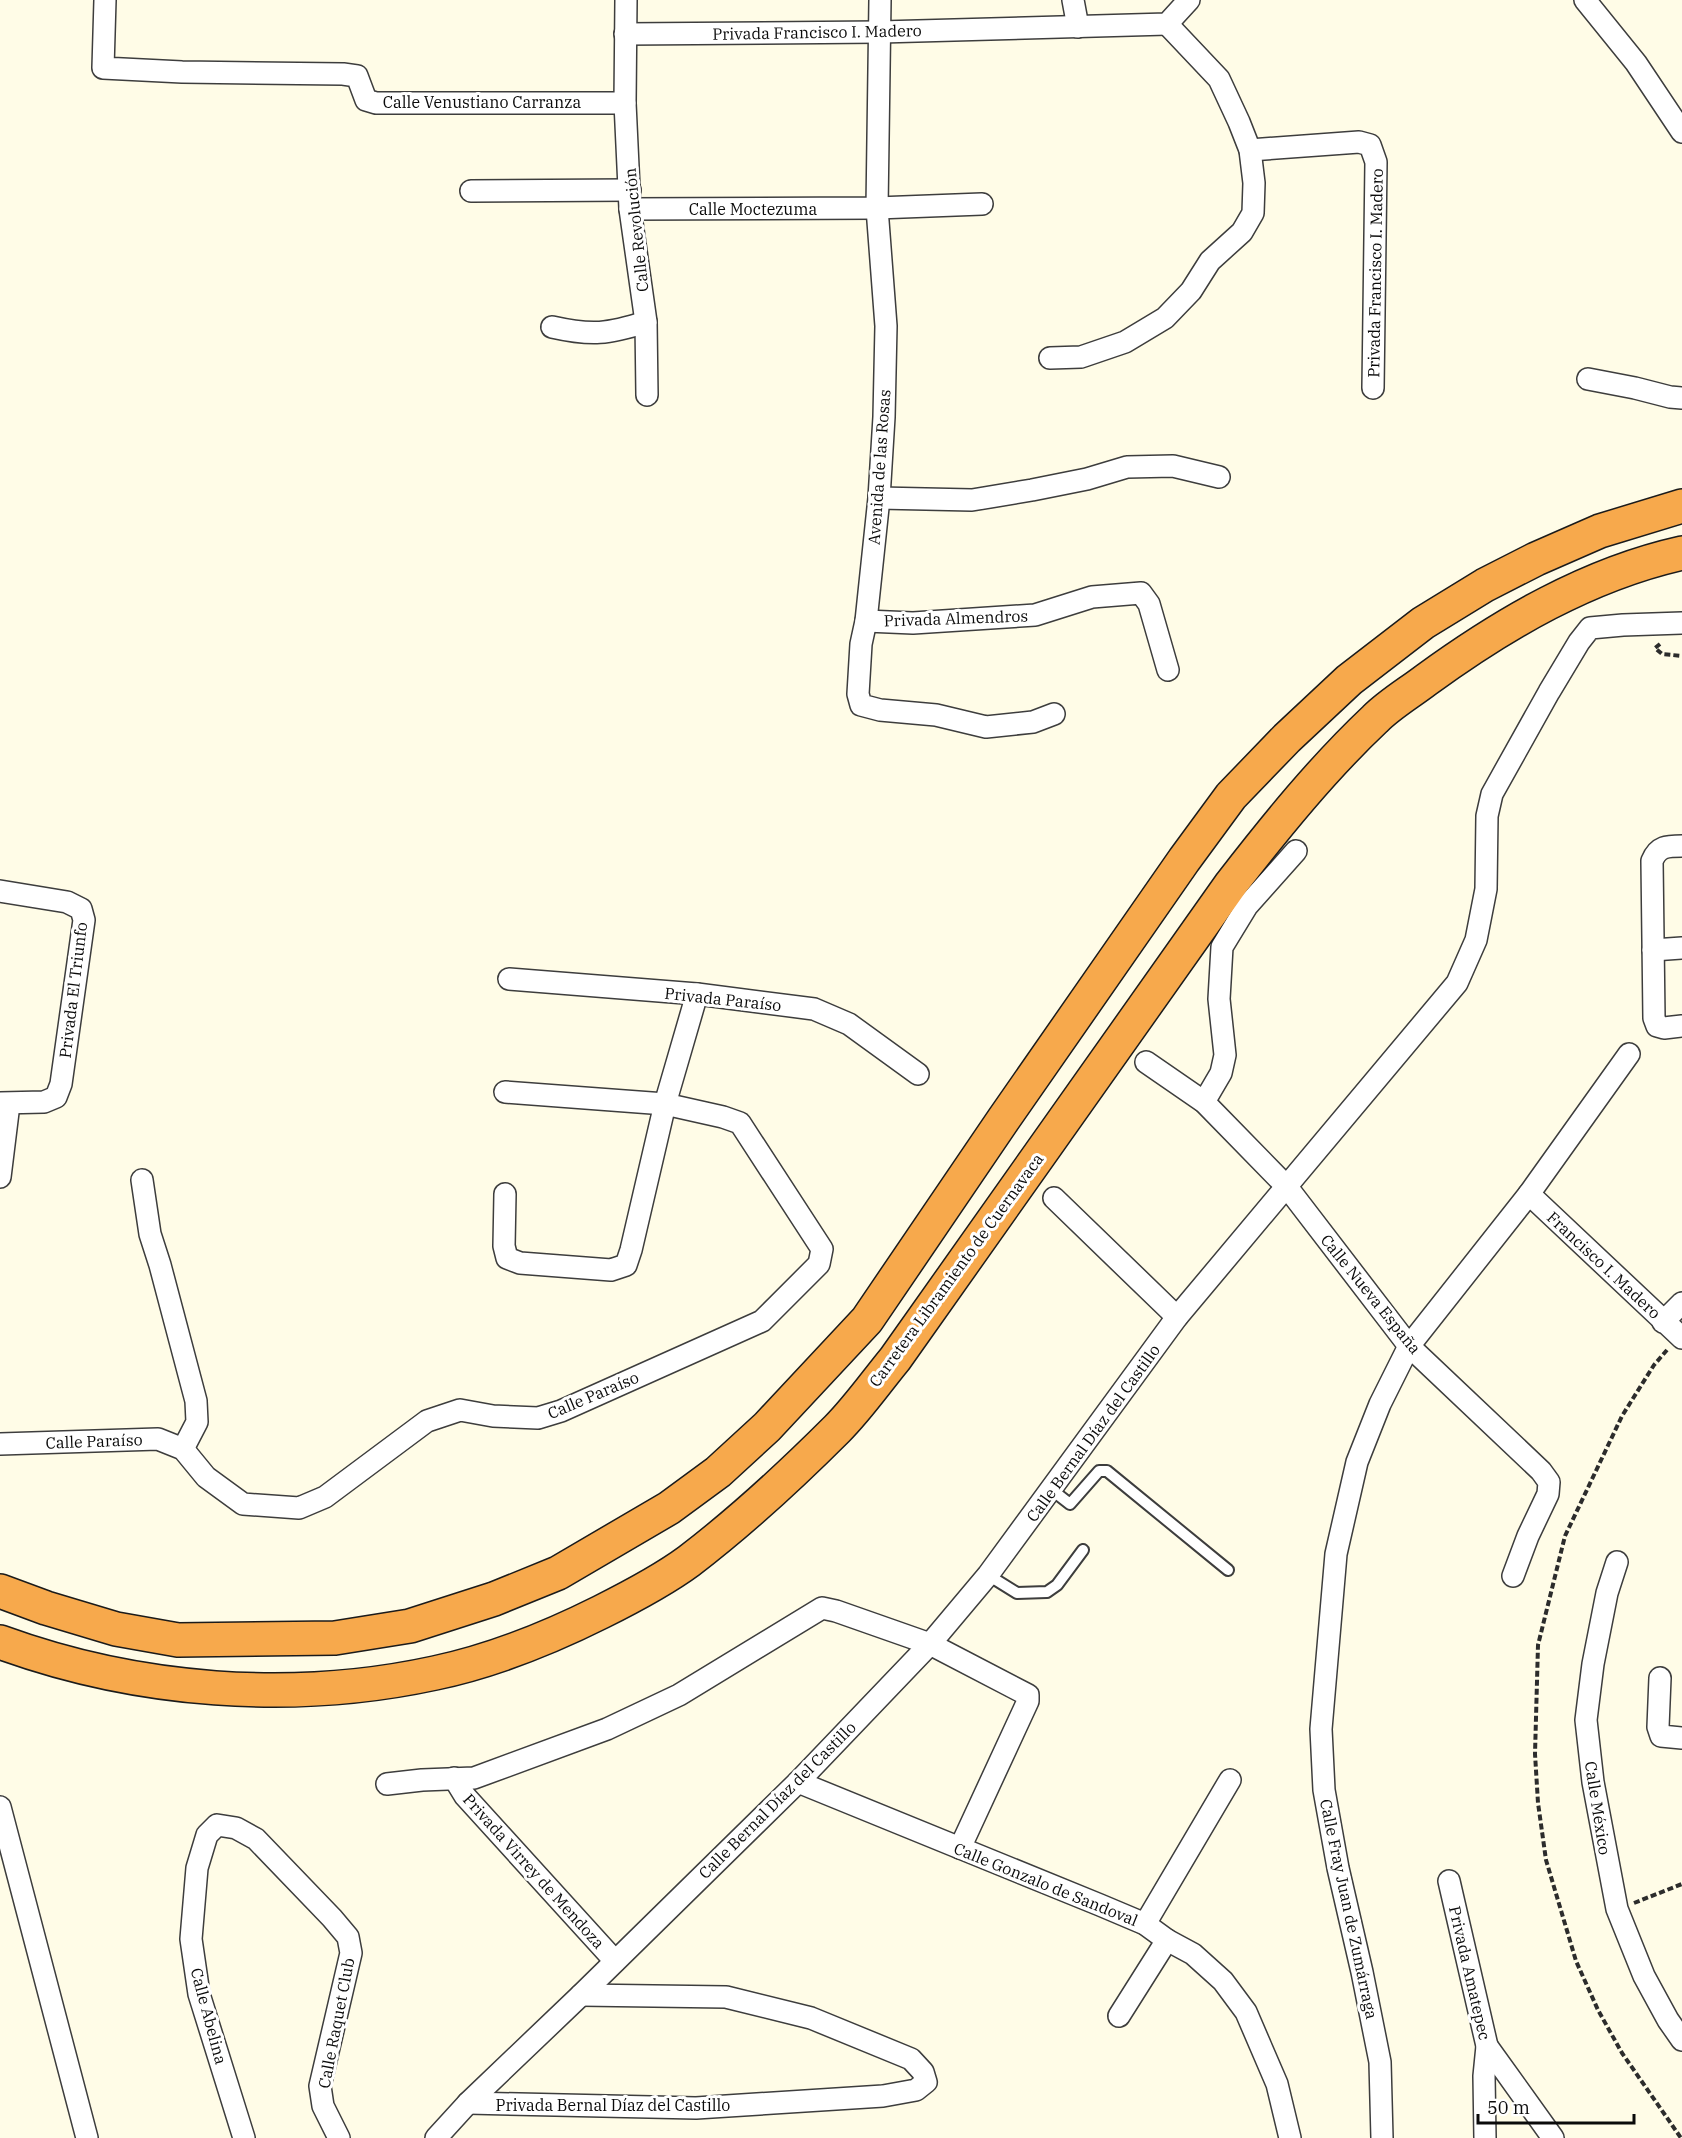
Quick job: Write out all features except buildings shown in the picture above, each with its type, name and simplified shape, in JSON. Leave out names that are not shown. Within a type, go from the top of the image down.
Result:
[{"type":"highway","points":[[0,1591],[46,1608],[116,1629],[178,1640],[335,1638],[410,1626],[494,1599],[558,1573],[669,1508],[718,1472],[766,1427],[867,1320],[1184,860],[1231,796],[1287,738],[1358,672],[1423,623],[1485,585],[1536,559],[1600,531],[1682,506]]},
{"type":"highway","name":"Carretera Libramiento de Cuernavaca","points":[[0,1642],[93,1671],[174,1684],[265,1690],[355,1686],[436,1673],[506,1653],[574,1626],[630,1597],[687,1562],[749,1512],[838,1428],[895,1359],[1231,884],[1276,826],[1376,717],[1448,664],[1552,600],[1616,572],[1682,553]]},
{"type":"street","name":"Calle Venustiano Carranza","points":[[105,0],[103,68],[182,72],[343,74],[357,76],[366,99],[376,103],[625,103]]},
{"type":"street","points":[[625,103],[627,0]]},
{"type":"street","points":[[880,0],[881,32]]},
{"type":"street","points":[[1073,0],[1078,27],[1167,24],[1190,0]]},
{"type":"street","points":[[1585,0],[1636,63],[1682,132]]},
{"type":"street","points":[[1050,358],[1081,357],[1125,342],[1165,318],[1191,291],[1210,261],[1242,232],[1253,213],[1254,183],[1250,150],[1219,80],[1167,24]]},
{"type":"street","name":"Privada Francisco I. Madero","points":[[625,34],[881,32],[1078,27]]},
{"type":"street","name":"Avenida de las Rosas","points":[[881,32],[877,208],[886,326],[884,417],[879,498],[866,621],[861,644],[858,694],[861,705],[880,710],[936,716],[986,727],[1033,722],[1054,714]]},
{"type":"street","name":"Calle Revolución","points":[[625,103],[630,200],[646,322],[647,395]]},
{"type":"street","name":"Privada Francisco I. Madero","points":[[1250,150],[1359,142],[1370,144],[1376,162],[1373,388]]},
{"type":"street","name":"Calle Moctezuma","points":[[471,191],[630,200],[877,208],[982,204]]},
{"type":"street","points":[[552,327],[580,333],[613,332],[646,322]]},
{"type":"street","points":[[1588,379],[1682,398]]},
{"type":"street","points":[[879,498],[972,500],[1087,479],[1127,467],[1173,466],[1219,477]]},
{"type":"street","name":"Privada Almendros","points":[[866,621],[913,623],[1035,615],[1092,597],[1141,592],[1149,604],[1168,670]]},
{"type":"street","name":"Calle Bernal Díaz del Castillo","points":[[436,2138],[468,2103],[798,1782],[930,1644],[988,1575],[1178,1317],[1456,983],[1476,939],[1486,889],[1487,816],[1492,794],[1579,642],[1590,628],[1682,623]]},
{"type":"street","points":[[1682,846],[1665,846],[1655,852],[1652,861],[1654,1017],[1657,1026],[1664,1028],[1682,1026]]},
{"type":"street","points":[[1204,1102],[1221,1073],[1225,1055],[1219,999],[1222,947],[1248,906],[1296,851]]},
{"type":"street","name":"Privada El Triunfo","points":[[0,891],[67,902],[81,909],[84,920],[61,1084],[56,1096],[44,1102],[4,1104]]},
{"type":"street","points":[[1653,950],[1682,948]]},
{"type":"street","name":"Privada Paraíso","points":[[508,979],[697,994],[814,1009],[849,1024],[918,1074]]},
{"type":"street","points":[[505,1194],[504,1246],[507,1258],[520,1263],[611,1270],[626,1265],[632,1250],[665,1104],[697,994]]},
{"type":"street","name":"Calle Fray Juan de Zumárraga","points":[[1383,2138],[1380,2062],[1338,1868],[1324,1790],[1321,1729],[1336,1554],[1357,1462],[1380,1404],[1409,1346],[1528,1194],[1629,1054]]},
{"type":"street","name":"Calle Nueva España","points":[[1146,1062],[1204,1102],[1287,1187],[1409,1346],[1549,1482],[1548,1494],[1528,1536],[1513,1576]]},
{"type":"street","name":"Calle Paraíso","points":[[0,1444],[158,1439],[183,1449],[206,1477],[243,1504],[299,1508],[325,1497],[427,1421],[460,1410],[493,1416],[538,1418],[561,1411],[762,1321],[819,1264],[822,1249],[740,1123],[665,1104],[505,1092]]},
{"type":"street","points":[[0,1177],[4,1104]]},
{"type":"street","points":[[142,1180],[150,1234],[196,1401],[197,1422],[183,1449]]},
{"type":"street","name":"Francisco I. Madero","points":[[1528,1194],[1663,1322],[1681,1336]]},
{"type":"street","points":[[1054,1198],[1178,1317]]},
{"type":"street","points":[[1663,1322],[1682,1303]]},
{"type":"street","name":"Calle México","points":[[1617,1562],[1607,1593],[1593,1664],[1586,1720],[1593,1782],[1617,1909],[1644,1976],[1668,2020],[1682,2040]]},
{"type":"street","name":"Privada Virrey de Mendoza","points":[[387,1784],[474,1778],[607,1729],[679,1695],[822,1608],[930,1644],[1028,1695],[1028,1701],[960,1848]]},
{"type":"street","points":[[1660,1678],[1658,1727],[1660,1736],[1682,1738]]},
{"type":"street","name":"Privada Virrey de Mendoza","points":[[454,1778],[465,1796],[615,1961]]},
{"type":"street","points":[[1145,1924],[1230,1780]]},
{"type":"street","name":"Calle Gonzalo de Sandoval","points":[[798,1782],[1145,1924],[1167,1940],[1193,1954],[1215,1974],[1246,2012],[1277,2084],[1290,2138]]},
{"type":"street","points":[[0,1807],[87,2138]]},
{"type":"street","name":"Calle Abelina","points":[[217,1825],[207,1835],[197,1868],[191,1939],[200,1994],[244,2138]]},
{"type":"street","name":"Calle Raquet Club","points":[[217,1825],[236,1828],[256,1839],[348,1937],[351,1953],[320,2086],[323,2106],[339,2138]]},
{"type":"street","name":"Privada Amatepec","points":[[1449,1881],[1487,2046],[1484,2076],[1485,2138]]},
{"type":"street","points":[[1119,2016],[1167,1940]]},
{"type":"street","name":"Privada Bernal Díaz del Castillo","points":[[468,2103],[696,2109],[883,2096],[916,2090],[926,2082],[923,2072],[911,2059],[811,2018],[726,1996],[581,1995]]},
{"type":"street","points":[[1487,2046],[1553,2138]]},
{"type":"lane","points":[[1052,1490],[1070,1504],[1099,1471],[1107,1471],[1228,1570]]},
{"type":"lane","points":[[988,1575],[1017,1593],[1047,1592],[1057,1585],[1083,1550]]},
{"type":"path","points":[[1662,643],[1655,648],[1662,654],[1682,656]]},
{"type":"path","points":[[1622,1416],[1654,1365],[1681,1336]]},
{"type":"path","points":[[1617,1909],[1682,1884]]}]
